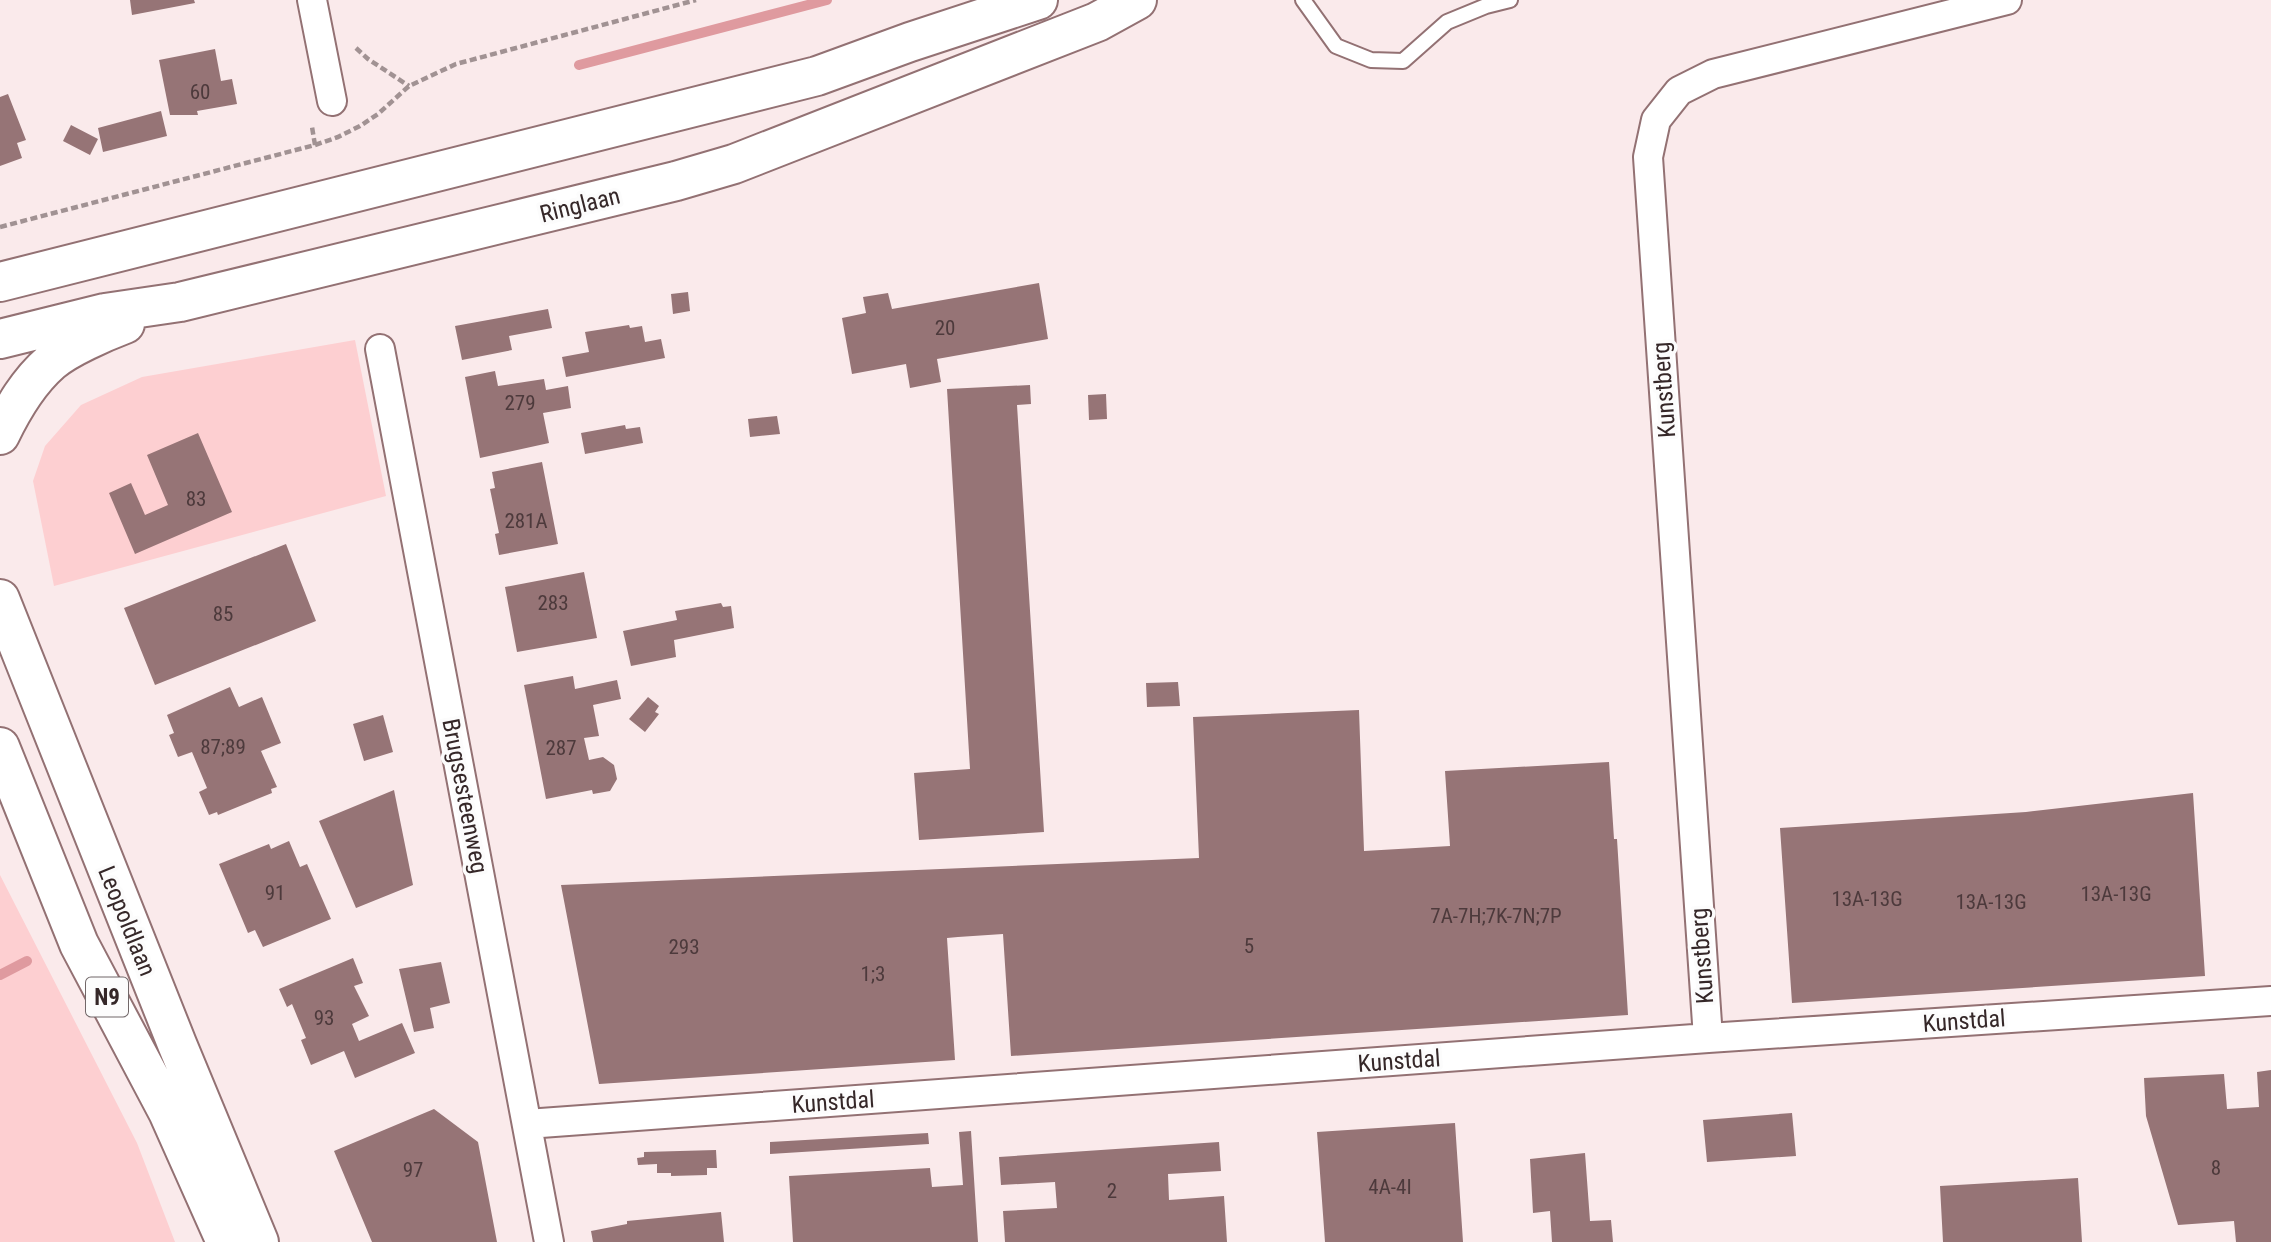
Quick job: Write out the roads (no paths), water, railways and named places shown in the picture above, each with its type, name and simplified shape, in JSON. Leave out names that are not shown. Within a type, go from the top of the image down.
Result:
[{"type":"main road","points":[[0,282],[817,76],[909,42],[1038,0]]},
{"type":"main road","name":"Ringlaan","points":[[0,339],[105,313],[180,302],[676,181],[734,164],[1097,22],[1137,0]]},
{"type":"main road","points":[[0,262],[53,268]]},
{"type":"main road","points":[[0,435],[15,404],[51,362],[105,332],[180,302]]},
{"type":"main road","name":"Leopoldlaan","points":[[0,598],[158,998],[259,1242]]},
{"type":"main road","name":"Leopoldlaan","points":[[0,747],[79,944],[168,1112],[226,1242]]},
{"type":"street","name":"Kunstberg","points":[[1708,1038],[1648,158],[1656,120],[1679,91],[1713,74],[2007,0]]},
{"type":"street","points":[[314,6],[331,96]]},
{"type":"street","name":"Brugsesteenweg","points":[[380,349],[549,1242]]},
{"type":"street","name":"Kunstdal","points":[[527,1124],[1708,1038],[2271,1001]]},
{"type":"lane","points":[[1303,0],[1336,46],[1371,60],[1403,61],[1447,22],[1486,6],[1510,0]]},
{"type":"waterway","points":[[579,65],[827,0]]},
{"type":"waterway","points":[[0,975],[27,961]]}]
